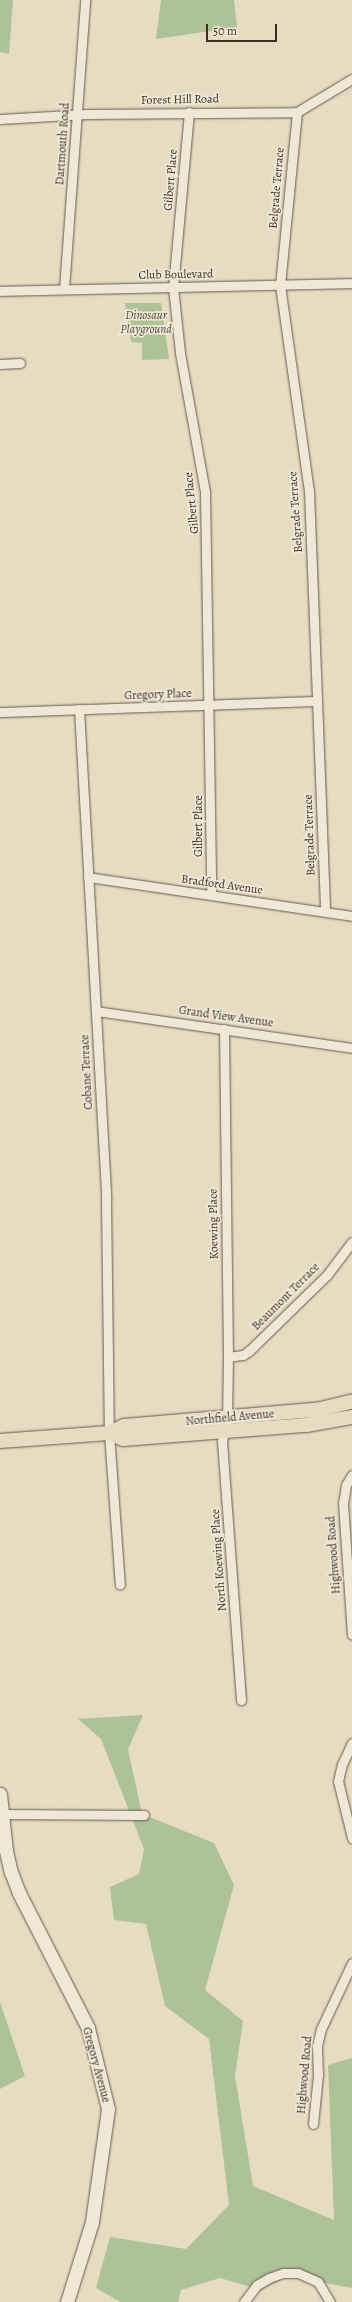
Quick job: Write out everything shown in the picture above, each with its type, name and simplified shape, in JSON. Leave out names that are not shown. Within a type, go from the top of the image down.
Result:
[{"type":"main road","name":"Northfield Avenue","points":[[0,1441],[109,1433],[123,1439],[351,1406]]},
{"type":"main road","name":"Northfield Avenue","points":[[226,1424],[306,1425],[352,1417]]},
{"type":"main road","name":"Gregory Avenue","points":[[0,1794],[6,1851],[19,1893],[88,2028],[108,2109],[92,2222],[67,2302]]},
{"type":"street","name":"Dartmouth Road","points":[[64,290],[78,115],[85,0]]},
{"type":"street","points":[[297,112],[352,79]]},
{"type":"street","name":"Forest Hill Road","points":[[0,119],[189,112],[297,112]]},
{"type":"street","name":"Gilbert Place","points":[[189,112],[173,287],[180,353],[205,492],[210,705],[211,895]]},
{"type":"street","name":"Belgrade Terrace","points":[[297,112],[280,285],[309,491],[325,912]]},
{"type":"street","name":"Club Boulevard","points":[[0,291],[352,283]]},
{"type":"street","points":[[0,364],[20,364]]},
{"type":"street","name":"Gregory Place","points":[[0,712],[317,701]]},
{"type":"street","name":"Cobane Terrace","points":[[79,709],[106,1198],[109,1433],[120,1585]]},
{"type":"street","name":"Bradford Avenue","points":[[88,877],[352,916]]},
{"type":"street","name":"Grand View Avenue","points":[[96,1011],[352,1048]]},
{"type":"street","name":"Koewing Place","points":[[224,1029],[228,1357],[226,1424]]},
{"type":"street","name":"Beaumont Terrace","points":[[228,1357],[243,1355],[249,1351],[327,1275],[352,1242]]},
{"type":"street","name":"North Koewing Place","points":[[226,1424],[222,1441],[241,1700]]},
{"type":"street","name":"Highwood Road","points":[[352,1475],[346,1485],[343,1504],[352,1635]]},
{"type":"street","points":[[352,1743],[342,1764],[338,1781],[352,1838]]},
{"type":"street","points":[[1,1813],[144,1815]]},
{"type":"street","name":"Highwood Road","points":[[313,2124],[318,2075],[317,2046],[321,2029],[352,1963]]},
{"type":"street","points":[[244,2302],[257,2285],[269,2278],[290,2273],[312,2278],[322,2286],[330,2302]]},
{"type":"green space","points":[[0,0],[13,0],[9,54],[0,52]]},
{"type":"green space","points":[[161,0],[234,0],[237,27],[156,39]]},
{"type":"green space","name":"Dinosaur Playground","points":[[125,303],[161,303],[169,359],[142,360],[142,343],[131,342]]},
{"type":"green space","points":[[143,1715],[128,1749],[142,1814],[214,1843],[234,1885],[205,1990],[243,2021],[235,2076],[253,2186],[334,2220],[328,2065],[352,2058],[352,2288],[288,2276],[261,2290],[220,2278],[181,2290],[178,2302],[120,2302],[96,2288],[110,2237],[186,2249],[229,2205],[209,2039],[165,2006],[146,1924],[114,1920],[110,1887],[139,1874],[144,1849],[101,1739],[78,1719]]},
{"type":"green space","points":[[0,2002],[25,2076],[0,2089]]}]
